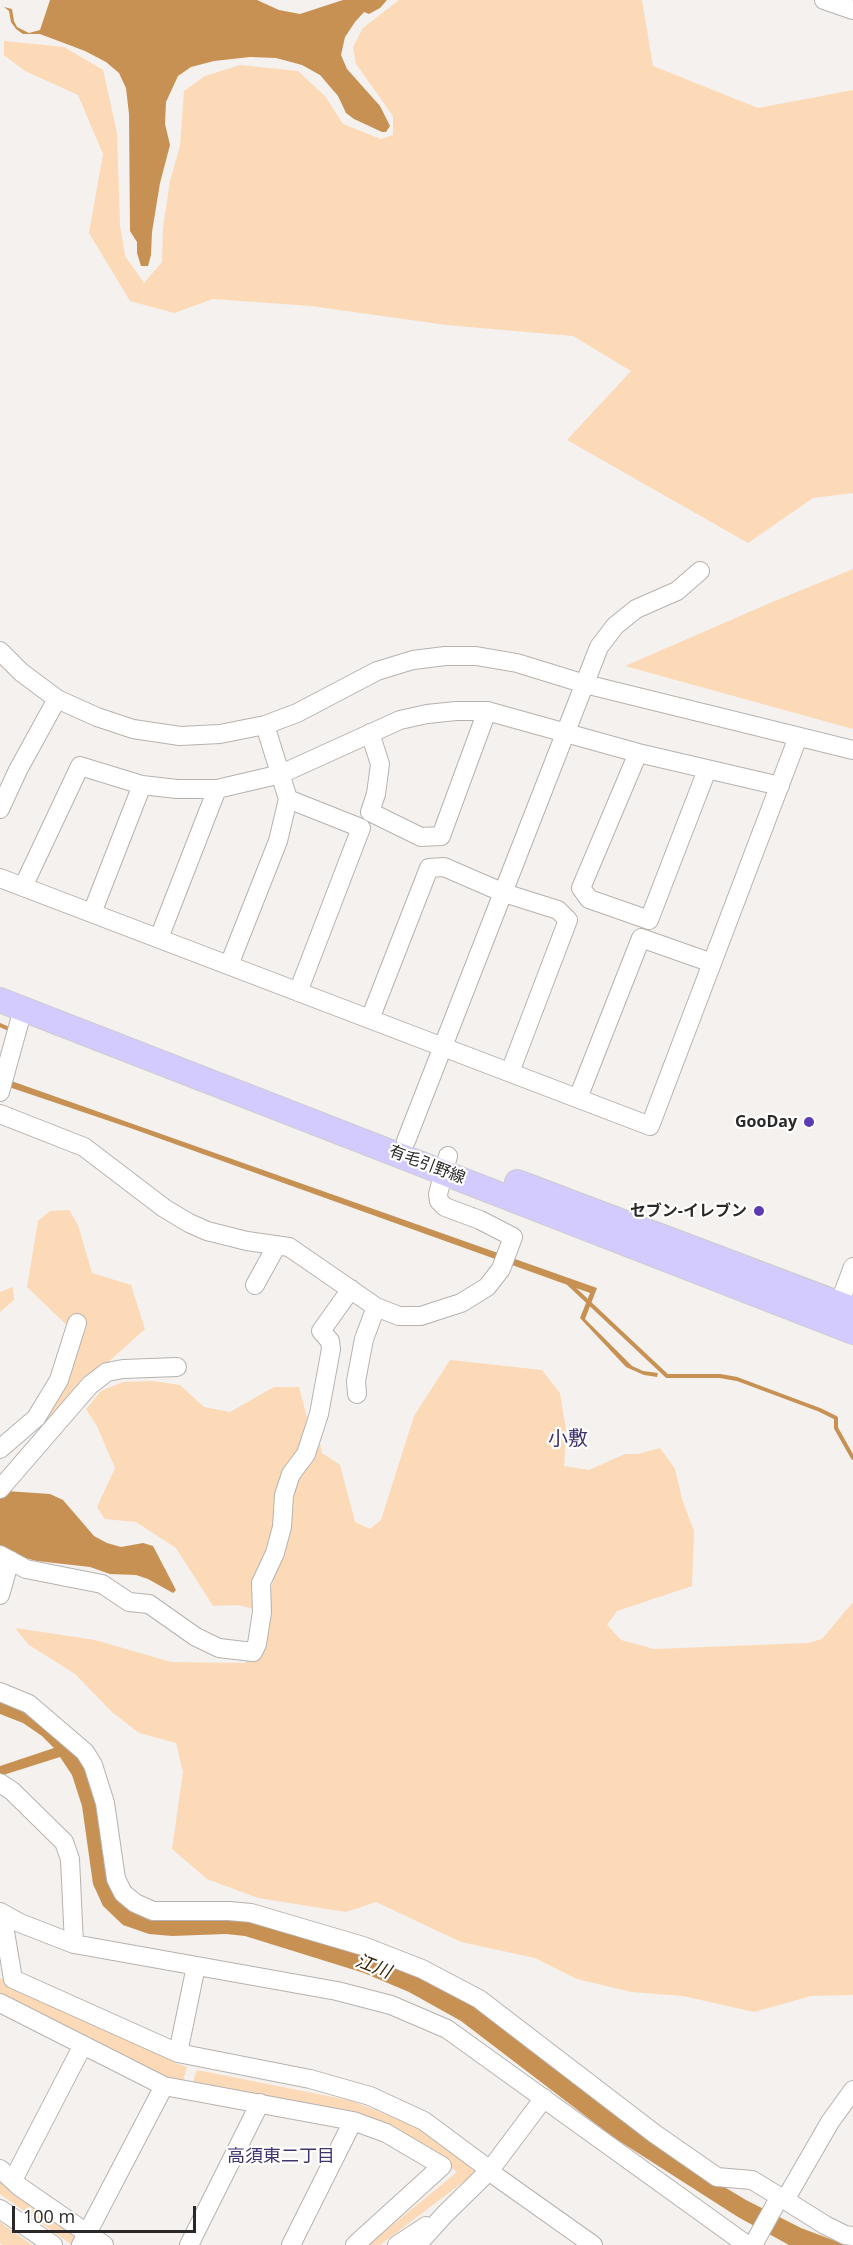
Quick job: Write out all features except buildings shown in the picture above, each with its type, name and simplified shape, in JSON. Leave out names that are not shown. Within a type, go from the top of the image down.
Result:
[{"type":"main road","name":"有毛引野線","points":[[0,983],[406,1140],[445,1163]]},
{"type":"main road","name":"有毛引野線","points":[[0,1000],[445,1163],[847,1318]]},
{"type":"street","points":[[824,0],[853,10]]},
{"type":"street","points":[[406,1140],[599,647],[615,626],[636,609],[677,591],[700,571]]},
{"type":"street","points":[[0,651],[21,672],[57,699],[97,717],[133,729],[180,736],[220,734],[265,725],[297,713],[377,670],[413,660],[445,656],[476,656],[517,663],[585,684],[853,750]]},
{"type":"street","points":[[0,809],[18,770],[57,699]]},
{"type":"street","points":[[370,733],[380,764],[376,794],[370,812],[421,837],[441,836],[487,711]]},
{"type":"street","points":[[23,887],[80,766],[142,785],[177,789],[217,789],[281,774],[400,720],[427,714],[487,711],[638,753],[780,786]]},
{"type":"street","points":[[229,965],[278,841],[288,799],[265,725]]},
{"type":"street","points":[[0,878],[650,1126],[798,737]]},
{"type":"street","points":[[638,753],[581,888],[589,899],[649,920],[707,770]]},
{"type":"street","points":[[92,913],[142,785]]},
{"type":"street","points":[[159,938],[217,789]]},
{"type":"street","points":[[288,799],[361,828],[298,992]]},
{"type":"street","points":[[370,1019],[429,868],[444,867],[504,893],[558,910],[568,920],[510,1072]]},
{"type":"street","points":[[578,1098],[641,938],[712,963]]},
{"type":"street","points":[[0,1092],[23,1009]]},
{"type":"street","points":[[0,1114],[84,1147],[164,1208],[189,1223],[207,1231],[237,1239],[289,1247],[376,1307],[399,1316],[421,1316],[461,1303],[487,1287],[501,1269],[513,1237],[480,1220],[445,1207],[439,1201],[438,1194],[445,1163]]},
{"type":"street","points":[[255,1285],[277,1245]]},
{"type":"street","points":[[847,1318],[853,1267]]},
{"type":"street","points":[[0,1595],[5,1557],[26,1569],[102,1584],[129,1602],[149,1604],[196,1637],[219,1648],[253,1652],[257,1644],[262,1612],[261,1583],[275,1553],[282,1527],[284,1495],[291,1474],[306,1454],[320,1414],[331,1349],[330,1341],[321,1331],[351,1289]]},
{"type":"street","points":[[357,1394],[356,1381],[364,1339],[376,1307]]},
{"type":"street","points":[[0,1449],[36,1418],[59,1380],[77,1323]]},
{"type":"street","points":[[2,1481],[90,1385],[107,1372],[123,1369],[177,1367]]},
{"type":"street","points":[[0,1694],[29,1704],[85,1752],[93,1765],[105,1803],[116,1879],[123,1893],[135,1903],[153,1911],[251,1913],[363,1946],[422,1969],[479,1999],[655,2134],[717,2177],[752,2180],[825,2225],[845,2235],[853,2236]]},
{"type":"street","points":[[0,1783],[12,1791],[64,1842],[70,1859],[74,1944]]},
{"type":"street","points":[[1,1913],[74,1944],[337,1991],[391,2005],[447,2029],[544,2098],[726,2239],[747,2245]]},
{"type":"street","points":[[1,1913],[13,1979],[178,2053],[310,2079],[370,2096],[424,2121],[497,2178],[593,2245]]},
{"type":"street","points":[[178,2053],[196,1966]]},
{"type":"street","points":[[1,2006],[164,2086],[353,2121],[386,2133],[442,2166],[355,2245]]},
{"type":"street","points":[[82,2045],[6,2175],[84,2239],[104,2245]]},
{"type":"street","points":[[84,2239],[164,2086]]},
{"type":"street","points":[[753,2245],[830,2122],[853,2090]]},
{"type":"street","points":[[417,2245],[489,2170],[544,2098]]},
{"type":"street","points":[[189,2245],[260,2103]]},
{"type":"street","points":[[291,2245],[353,2121]]},
{"type":"street","points":[[0,2209],[52,2245]]},
{"type":"street","points":[[397,2245],[445,2214]]},
{"type":"shaded area","points":[[399,0],[642,0],[653,66],[758,108],[853,90],[853,493],[813,498],[748,543],[567,440],[631,371],[573,336],[446,325],[311,306],[213,299],[174,313],[130,301],[89,233],[103,154],[78,95],[25,71],[4,55],[4,41],[64,47],[103,70],[117,133],[120,225],[125,256],[144,283],[162,262],[163,228],[170,181],[180,146],[184,91],[205,76],[240,65],[298,71],[325,96],[343,124],[381,139],[393,135],[393,116],[356,64],[353,47],[363,28]]},
{"type":"shaded area","points":[[853,569],[853,729],[625,666],[770,603]]},
{"type":"shaded area","points":[[69,1210],[78,1225],[92,1273],[131,1285],[145,1329],[107,1363],[44,1428],[40,1424],[79,1337],[27,1287],[38,1221],[50,1211]]},
{"type":"shaded area","points":[[13,1287],[14,1300],[0,1312],[0,1292]]},
{"type":"shaded area","points":[[450,1360],[542,1370],[560,1393],[566,1430],[564,1466],[589,1470],[625,1454],[638,1454],[660,1448],[675,1469],[682,1499],[694,1531],[692,1586],[617,1611],[607,1625],[621,1640],[654,1649],[808,1643],[822,1639],[853,1602],[853,1995],[811,1996],[754,2012],[683,1996],[631,1992],[577,1979],[535,1958],[461,1942],[376,1902],[346,1912],[258,1898],[207,1879],[172,1849],[183,1772],[176,1743],[139,1733],[113,1713],[75,1674],[29,1645],[15,1628],[95,1640],[171,1662],[244,1663],[263,1651],[268,1605],[291,1496],[310,1460],[318,1435],[322,1453],[340,1465],[355,1522],[370,1529],[381,1520],[414,1416]]},
{"type":"shaded area","points":[[152,1381],[180,1385],[204,1407],[230,1412],[274,1387],[299,1387],[310,1429],[303,1446],[285,1468],[275,1496],[275,1524],[253,1584],[256,1609],[237,1605],[213,1606],[176,1548],[136,1522],[105,1519],[97,1507],[115,1468],[97,1426],[86,1409],[101,1391],[123,1382]]},
{"type":"shaded area","points":[[0,1978],[174,2058],[175,2063],[187,2067],[182,2085],[165,2080],[0,1997]]},
{"type":"shaded area","points":[[197,2070],[353,2101],[412,2125],[440,2141],[475,2166],[475,2173],[380,2245],[368,2245],[457,2172],[427,2149],[191,2087]]},
{"type":"shaded area","points":[[0,2176],[79,2234],[76,2245],[72,2245],[0,2194]]},
{"type":"shaded area","points":[[0,2222],[32,2245],[3,2245],[0,2243]]},
{"type":"water","points":[[50,0],[257,0],[279,10],[300,14],[343,0],[387,0],[380,8],[369,14],[364,12],[355,22],[345,37],[341,55],[347,69],[380,106],[390,126],[386,132],[382,132],[354,119],[346,113],[338,96],[320,75],[302,65],[276,58],[250,57],[214,61],[191,67],[178,76],[166,102],[165,124],[170,145],[160,183],[152,232],[151,255],[148,266],[141,266],[137,253],[137,242],[130,231],[129,114],[126,88],[119,73],[106,62],[85,51],[40,34],[23,34],[11,22],[9,11],[4,7],[12,9],[17,27],[29,33],[40,30]]},
{"type":"water","points":[[0,1077],[597,1288],[585,1319],[632,1366],[643,1371],[658,1373],[657,1377],[644,1375],[626,1367],[580,1318],[590,1293],[133,1129],[0,1084]]},
{"type":"water","points":[[6,1491],[50,1494],[63,1500],[94,1536],[107,1543],[121,1547],[143,1543],[153,1546],[176,1590],[173,1593],[136,1575],[110,1574],[90,1567],[21,1557],[0,1546],[0,1497]]},
{"type":"water","name":"江川","points":[[0,1697],[14,1701],[82,1756],[133,1907],[248,1917],[413,1971],[486,2013],[623,2121],[691,2167],[746,2200],[801,2228],[846,2245],[789,2245],[738,2217],[613,2137],[461,2021],[409,1992],[364,1973],[245,1936],[149,1934],[123,1925],[103,1906],[93,1884],[82,1806],[72,1775],[60,1757],[0,1776],[0,1766],[54,1748],[42,1736],[23,1723],[0,1714]]},
{"type":"waterway","points":[[0,1025],[9,1031]]},
{"type":"waterway","points":[[568,1283],[667,1376],[720,1376],[737,1379],[820,1410],[836,1418],[836,1428],[853,1458]]},
{"type":"place","name":"GooDay","points":[[809,1122]]},
{"type":"place","name":"セブン-イレブン","points":[[759,1211]]},
{"type":"district","name":"小敷","points":[[568,1439]]},
{"type":"district","name":"高須東二丁目","points":[[281,2157]]}]
